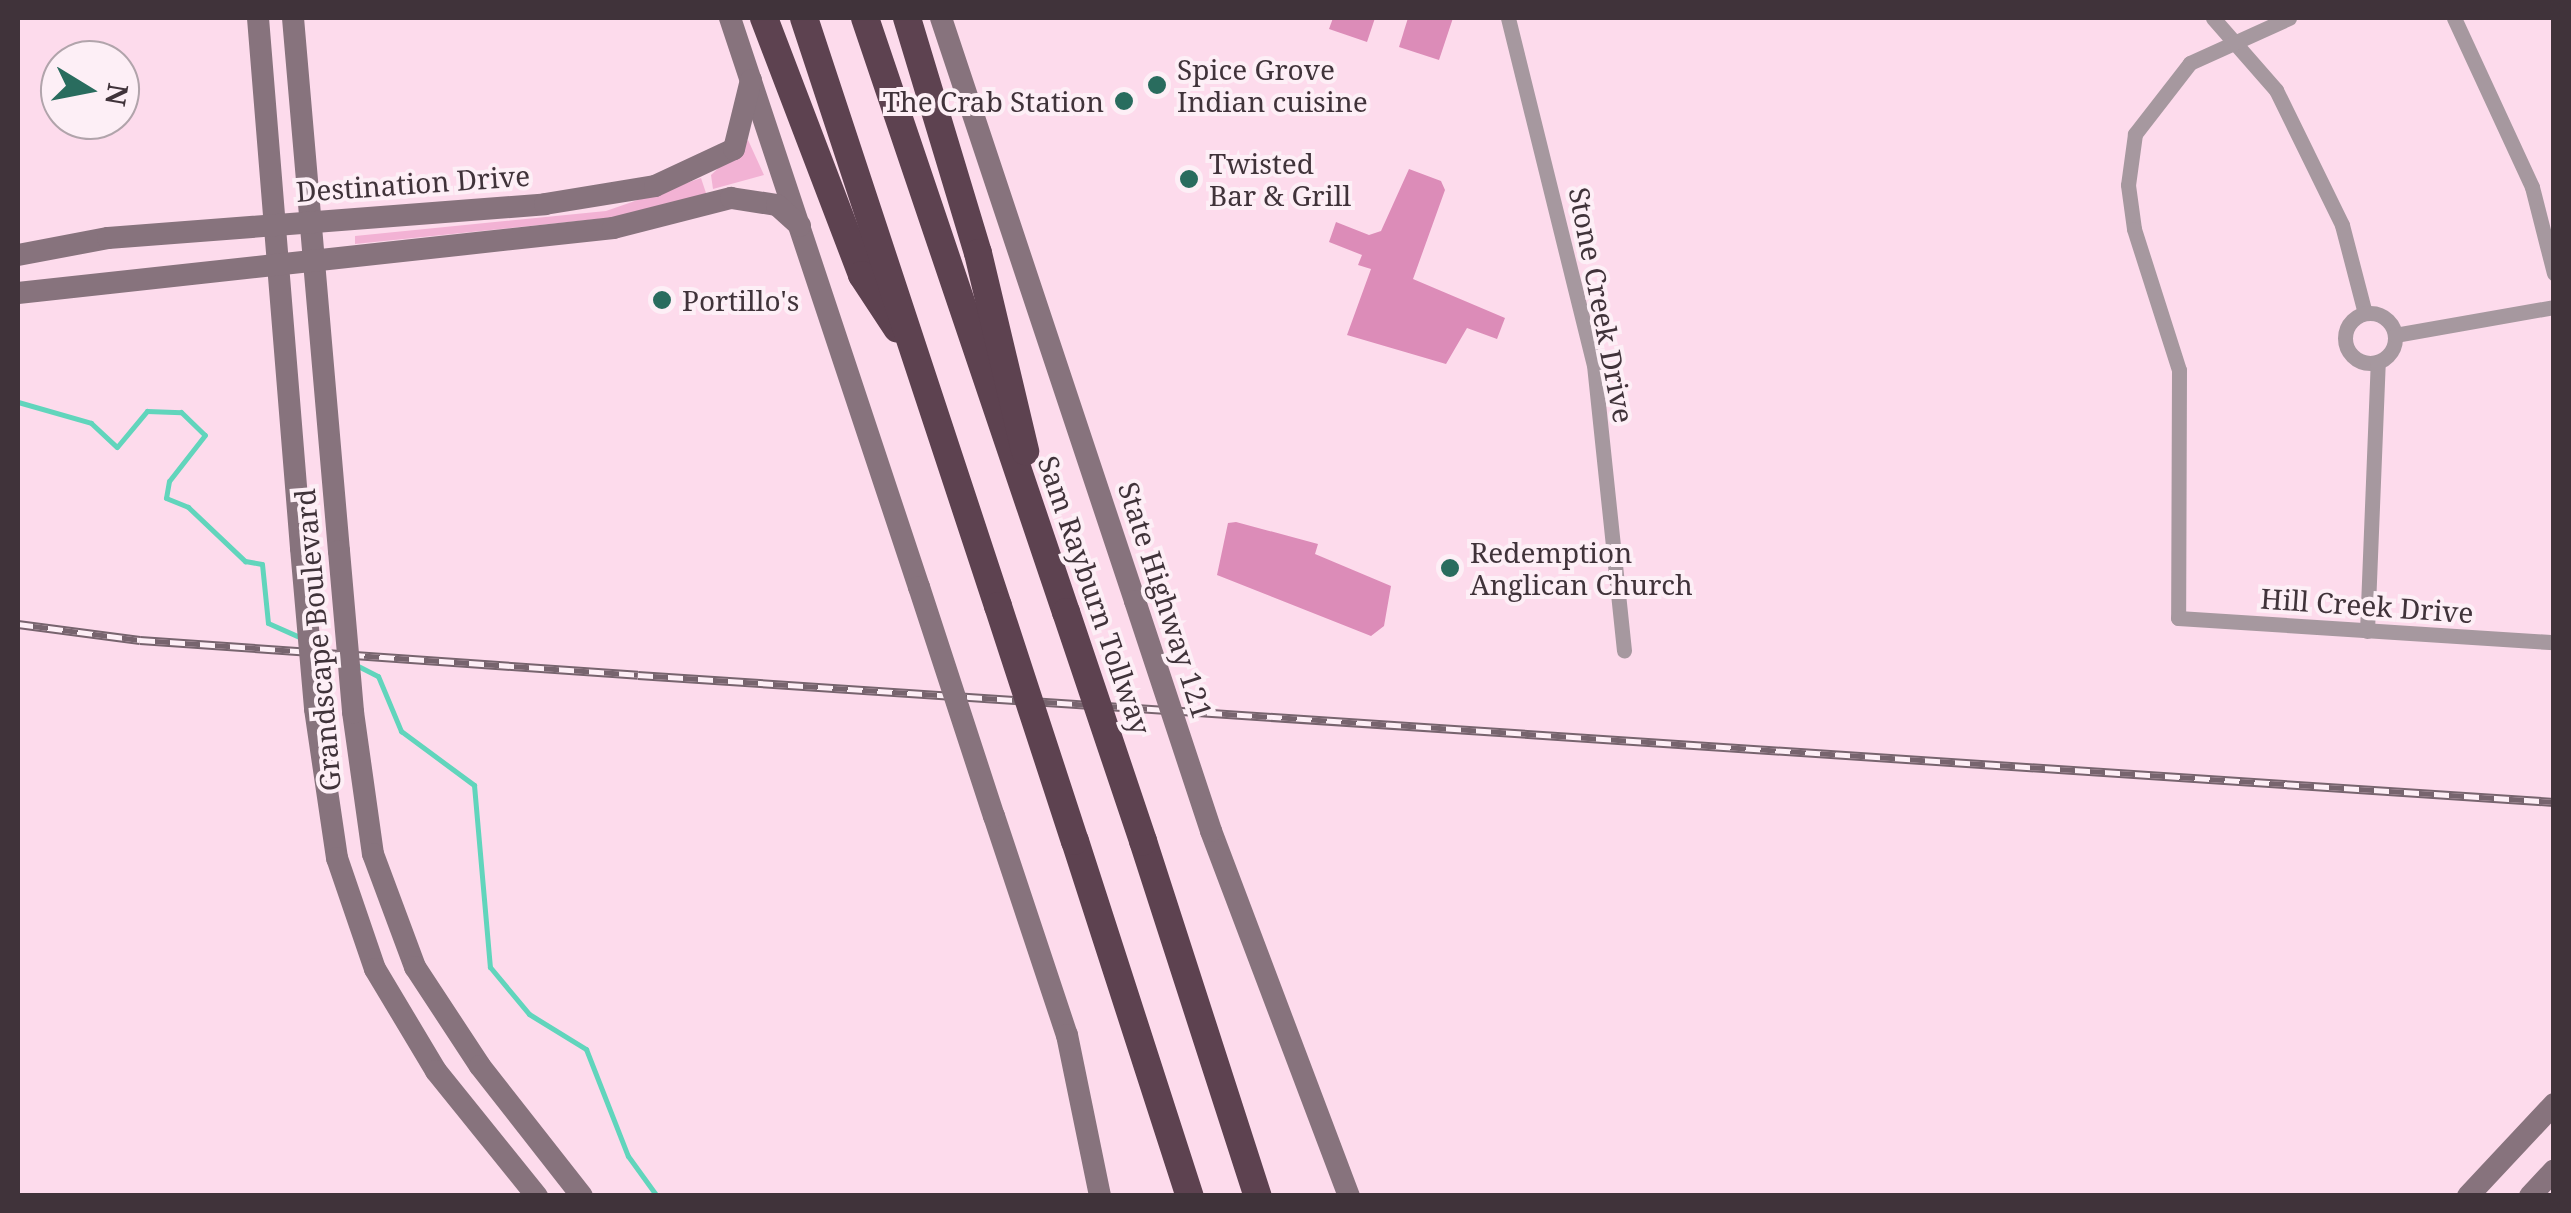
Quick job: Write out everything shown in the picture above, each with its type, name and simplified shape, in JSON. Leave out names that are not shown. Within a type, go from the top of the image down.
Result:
[{"type":"highway","points":[[764,18],[862,275],[916,357]]},
{"type":"highway","points":[[804,18],[1190,1196]]},
{"type":"highway","name":"Sam Rayburn Tollway","points":[[865,18],[1143,841],[1258,1196]]},
{"type":"highway","points":[[907,18],[1020,416],[1036,522]]},
{"type":"street","name":"Grandscape Boulevard","points":[[258,18],[270,222],[315,709],[337,858],[374,969],[436,1070],[537,1196]]},
{"type":"street","name":"Grandscape Boulevard","points":[[293,18],[353,712],[373,854],[415,967],[480,1066],[582,1196]]},
{"type":"street","points":[[730,18],[1066,1035],[1100,1196]]},
{"type":"street","points":[[2213,18],[2276,90],[2342,225],[2365,313]]},
{"type":"street","points":[[2236,40],[2290,18]]},
{"type":"street","points":[[2454,18],[2532,187],[2554,273]]},
{"type":"street","name":"State Highway 121","points":[[945,22],[1211,832],[1349,1196]]},
{"type":"street","name":"Stone Creek Drive","points":[[1512,22],[1594,366],[1624,650]]},
{"type":"street","name":"Hill Creek Drive","points":[[2236,40],[2190,63],[2158,94],[2134,134],[2128,185],[2134,229],[2179,370],[2178,618],[2554,642]]},
{"type":"street","name":"Destination Drive","points":[[18,254],[270,222],[544,204],[656,186],[734,149],[751,80]]},
{"type":"street","points":[[18,293],[275,261],[612,228],[752,197],[800,226]]},
{"type":"street","points":[[2366,630],[2378,362],[2395,334],[2554,307]]},
{"type":"street","points":[[2378,362],[2354,358],[2345,342],[2349,323],[2365,313],[2388,320],[2395,334]]},
{"type":"street","points":[[2468,1196],[2554,1104]]},
{"type":"street","points":[[2530,1196],[2554,1170]]},
{"type":"shaded area","points":[[748,140],[764,175],[713,189],[711,175]]},
{"type":"shaded area","points":[[701,178],[707,196],[636,215],[355,244],[355,236],[606,211]]},
{"type":"building","points":[[1333,18],[1375,18],[1367,42],[1329,29]]},
{"type":"building","points":[[1408,18],[1453,18],[1439,60],[1399,47]]},
{"type":"building","points":[[1409,169],[1441,181],[1445,190],[1413,279],[1505,318],[1497,339],[1467,328],[1446,364],[1347,335],[1371,269],[1358,265],[1362,255],[1329,242],[1336,222],[1369,235],[1381,231]]},
{"type":"building","points":[[1228,523],[1318,544],[1315,554],[1391,586],[1384,626],[1371,636],[1217,575]]},
{"type":"waterway","points":[[18,402],[91,423],[117,447],[147,411],[181,412],[205,435],[169,481],[166,498],[188,507],[245,561],[262,564],[268,623],[301,638]]},
{"type":"waterway","points":[[358,666],[378,676],[401,731],[474,785],[490,967],[529,1014],[586,1049],[628,1156],[657,1196]]},
{"type":"railway","points":[[18,624],[140,640],[638,675],[2554,802]]},
{"type":"place","name":"Spice Grove Indian cuisine","points":[[1157,85]]},
{"type":"place","name":"The Crab Station","points":[[1124,101]]},
{"type":"place","name":"Twisted Bar & Grill","points":[[1189,179]]},
{"type":"place","name":"Portillo's","points":[[662,300]]},
{"type":"place","name":"Redemption Anglican Church","points":[[1450,568]]}]
